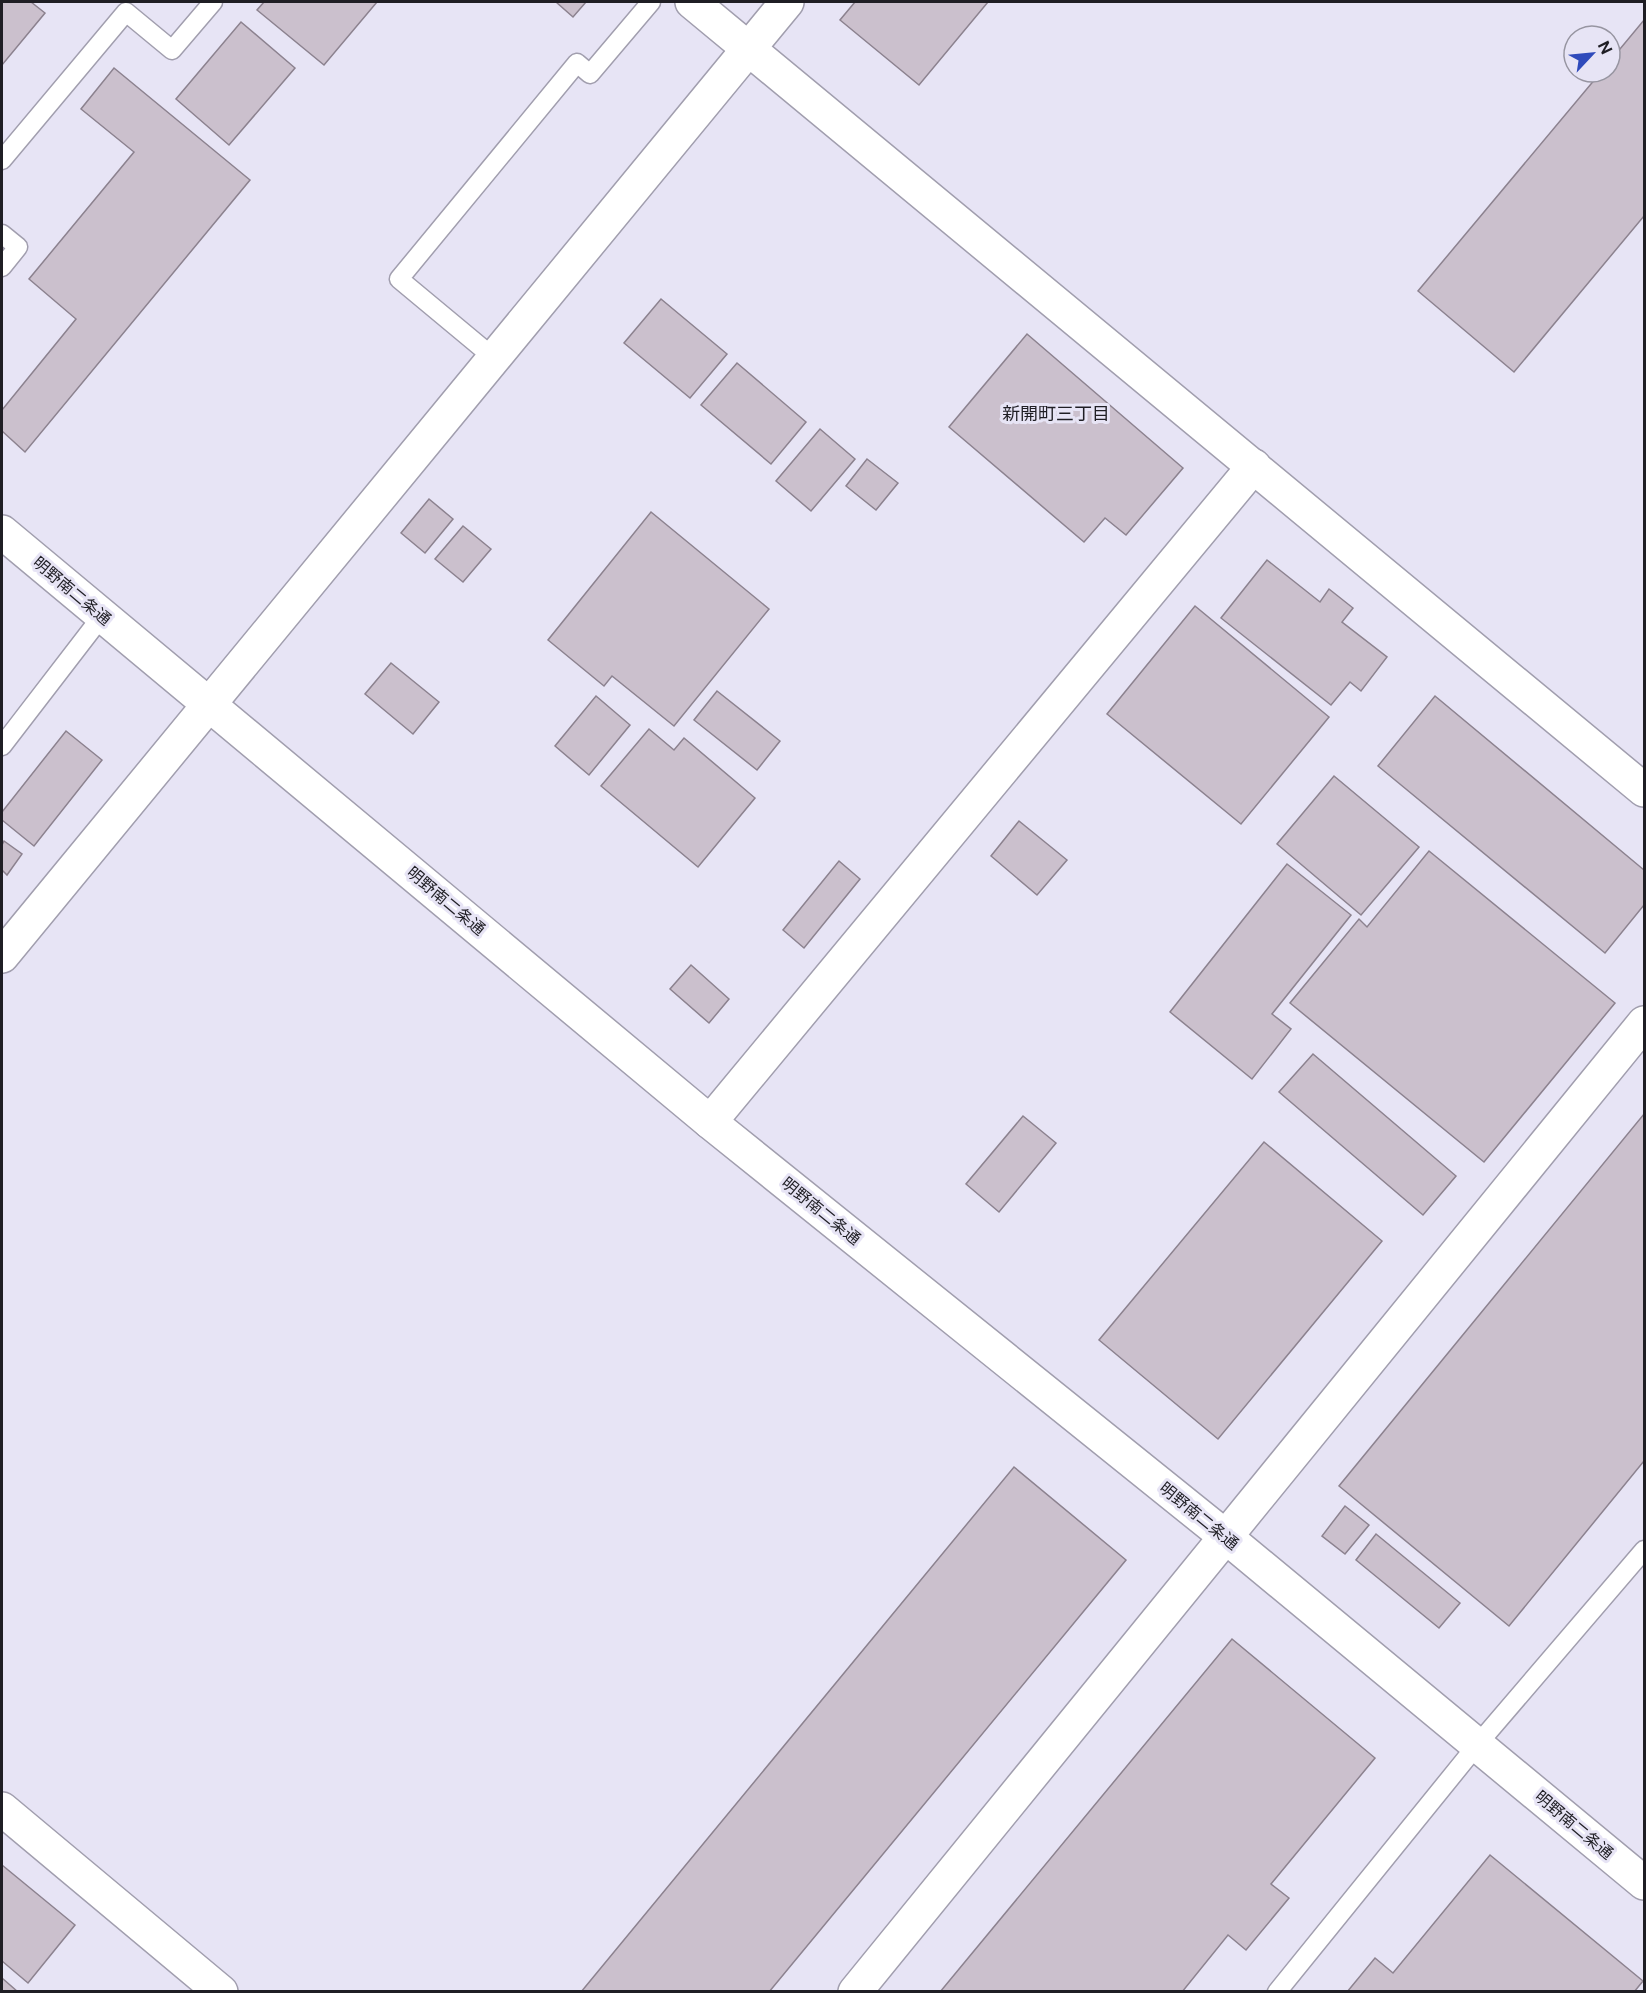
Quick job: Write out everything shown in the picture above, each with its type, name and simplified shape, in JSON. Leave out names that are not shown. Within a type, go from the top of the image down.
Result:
[{"type":"street","points":[[692,2],[1644,790]]},
{"type":"street","points":[[2,956],[787,2]]},
{"type":"street","points":[[710,1122],[1254,466]]},
{"type":"street","name":"明野南二条通","points":[[2,532],[710,1122],[1226,1537],[1644,1884]]},
{"type":"street","points":[[855,1992],[1644,1023]]},
{"type":"street","points":[[2,1809],[221,1992]]},
{"type":"lane","points":[[2,160],[126,12],[172,50],[213,2]]},
{"type":"lane","points":[[494,358],[399,279],[577,63],[590,74],[651,2]]},
{"type":"lane","points":[[2,234],[18,248],[2,267]]},
{"type":"lane","points":[[2,746],[102,616]]},
{"type":"lane","points":[[1277,1992],[1477,1745],[1644,1550]]},
{"type":"building","points":[[2,2],[31,2],[45,13],[2,65]]},
{"type":"building","points":[[264,2],[377,2],[324,65],[257,10]]},
{"type":"building","points":[[556,2],[586,2],[573,17]]},
{"type":"building","points":[[855,2],[988,2],[919,85],[840,20]]},
{"type":"building","points":[[1644,20],[1644,216],[1514,372],[1418,291],[1591,84],[1622,84],[1622,47]]},
{"type":"building","points":[[241,22],[295,68],[229,145],[176,99]]},
{"type":"building","points":[[114,68],[250,180],[25,452],[2,431],[2,410],[76,319],[29,279],[134,152],[81,109]]},
{"type":"building","points":[[661,299],[727,354],[690,398],[624,343]]},
{"type":"building","points":[[1027,334],[1183,468],[1126,535],[1105,518],[1084,542],[949,427]]},
{"type":"building","points":[[737,363],[806,422],[771,464],[701,405]]},
{"type":"building","points":[[820,429],[855,459],[811,511],[776,481]]},
{"type":"building","points":[[867,459],[898,483],[876,510],[846,486]]},
{"type":"building","points":[[429,499],[453,519],[425,553],[401,533]]},
{"type":"building","points":[[651,512],[769,609],[674,726],[612,676],[604,686],[548,640]]},
{"type":"building","points":[[463,526],[491,549],[463,582],[435,559]]},
{"type":"building","points":[[1267,560],[1320,602],[1329,589],[1353,608],[1342,622],[1387,657],[1361,691],[1350,682],[1331,705],[1221,618]]},
{"type":"building","points":[[1195,606],[1329,717],[1241,824],[1107,714]]},
{"type":"building","points":[[391,663],[439,702],[413,734],[365,694]]},
{"type":"building","points":[[717,691],[780,741],[757,770],[694,720]]},
{"type":"building","points":[[596,696],[630,725],[589,775],[555,746]]},
{"type":"building","points":[[1435,696],[1644,870],[1644,905],[1605,953],[1378,766]]},
{"type":"building","points":[[649,729],[674,750],[684,738],[755,798],[698,867],[601,786]]},
{"type":"building","points":[[66,731],[102,760],[34,846],[2,820],[2,812]]},
{"type":"building","points":[[1334,776],[1419,847],[1361,915],[1277,844]]},
{"type":"building","points":[[1019,821],[1067,860],[1037,895],[991,856]]},
{"type":"building","points":[[4,841],[22,854],[7,875],[2,870]]},
{"type":"building","points":[[1429,851],[1615,1003],[1484,1162],[1290,1003],[1359,919],[1367,927]]},
{"type":"building","points":[[839,861],[860,879],[804,948],[783,930]]},
{"type":"building","points":[[1287,864],[1351,915],[1272,1014],[1291,1029],[1252,1079],[1170,1012]]},
{"type":"building","points":[[691,965],[729,999],[709,1023],[670,989]]},
{"type":"building","points":[[1313,1054],[1456,1176],[1423,1215],[1279,1092]]},
{"type":"building","points":[[1644,1114],[1644,1461],[1509,1626],[1339,1486]]},
{"type":"building","points":[[1023,1116],[1056,1143],[999,1212],[966,1184]]},
{"type":"building","points":[[1264,1142],[1382,1241],[1218,1439],[1099,1340]]},
{"type":"building","points":[[1014,1467],[1126,1560],[769,1992],[581,1992]]},
{"type":"building","points":[[1345,1506],[1369,1525],[1345,1554],[1322,1536]]},
{"type":"building","points":[[1376,1534],[1460,1603],[1439,1628],[1356,1560]]},
{"type":"building","points":[[1232,1639],[1375,1758],[1271,1884],[1289,1898],[1246,1950],[1228,1935],[1182,1992],[940,1992]]},
{"type":"building","points":[[1490,1855],[1643,1981],[1634,1992],[1347,1992],[1375,1958],[1393,1973]]},
{"type":"building","points":[[2,1865],[75,1925],[28,1983],[2,1961]]},
{"type":"building","points":[[2,1978],[18,1992],[2,1992]]},
{"type":"district","name":"新開町三丁目","points":[[1056,413]]}]
